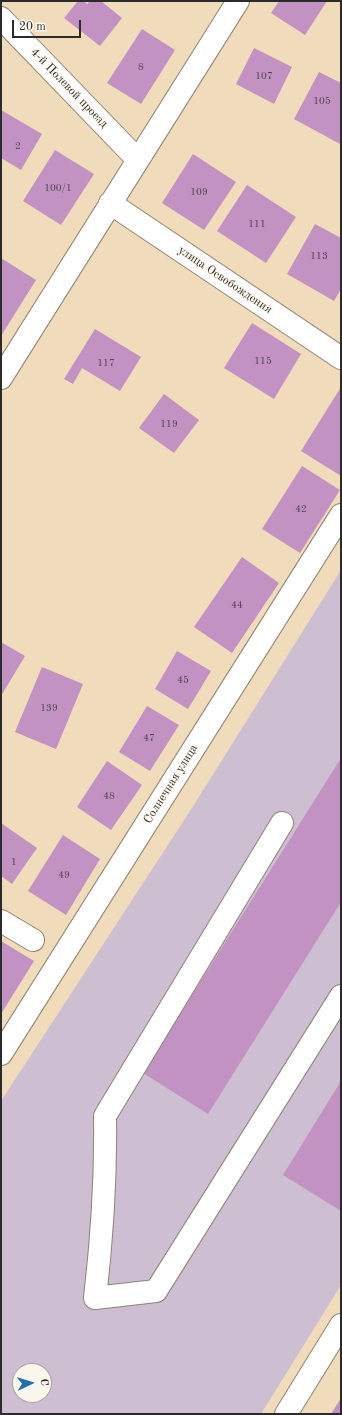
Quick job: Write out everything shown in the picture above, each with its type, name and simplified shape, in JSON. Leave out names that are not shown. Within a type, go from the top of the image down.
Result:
[{"type":"street","points":[[1,378],[137,159],[238,1]]},
{"type":"street","name":"4-й Полевой проезд","points":[[1,18],[137,159]]},
{"type":"street","name":"улица Освобождения","points":[[110,203],[341,358]]},
{"type":"street","name":"Солнечная улица","points":[[1,1054],[341,515]]},
{"type":"street","points":[[282,823],[105,1116],[106,1152],[100,1254],[95,1298],[156,1291],[341,996]]},
{"type":"street","points":[[1,921],[33,940]]},
{"type":"street","points":[[286,1414],[334,1352],[341,1325]]},
{"type":"shaded area","points":[[341,570],[341,1285],[261,1414],[1,1414],[1,1101],[192,808]]},
{"type":"building","points":[[78,1],[84,1],[87,4],[90,1],[101,1],[122,18],[100,46],[64,18]]},
{"type":"building","points":[[279,1],[327,1],[305,35],[271,13]]},
{"type":"building","points":[[142,29],[175,50],[141,104],[107,83]]},
{"type":"building","points":[[254,48],[292,67],[274,104],[236,84]]},
{"type":"building","points":[[319,72],[341,83],[340,144],[294,119]]},
{"type":"building","points":[[1,110],[42,134],[21,170],[1,158]]},
{"type":"building","points":[[55,150],[94,174],[61,225],[23,201]]},
{"type":"building","points":[[193,154],[236,182],[204,230],[162,203]]},
{"type":"building","points":[[247,185],[296,217],[266,263],[217,231]]},
{"type":"building","points":[[315,224],[341,238],[341,289],[334,301],[287,274]]},
{"type":"building","points":[[1,258],[36,280],[1,336]]},
{"type":"building","points":[[252,323],[301,354],[274,399],[224,368]]},
{"type":"building","points":[[95,329],[141,357],[120,391],[82,368],[73,384],[64,379]]},
{"type":"building","points":[[341,387],[341,476],[301,451]]},
{"type":"building","points":[[164,394],[199,420],[174,453],[139,428]]},
{"type":"building","points":[[302,466],[340,490],[300,553],[262,529]]},
{"type":"building","points":[[242,557],[279,583],[232,653],[194,627]]},
{"type":"building","points":[[1,642],[25,656],[1,696]]},
{"type":"building","points":[[177,651],[211,671],[188,709],[155,689]]},
{"type":"building","points":[[42,667],[83,684],[56,749],[15,732]]},
{"type":"building","points":[[147,706],[179,725],[150,771],[119,752]]},
{"type":"building","points":[[341,758],[341,902],[208,1114],[143,1073]]},
{"type":"building","points":[[107,761],[142,785],[111,830],[77,807]]},
{"type":"building","points":[[1,823],[37,848],[12,884],[1,876]]},
{"type":"building","points":[[63,835],[100,859],[66,915],[28,891]]},
{"type":"building","points":[[1,941],[34,961],[1,1014]]},
{"type":"building","points":[[341,1081],[341,1211],[283,1175]]},
{"type":"building","points":[[341,1398],[341,1414],[331,1414]]}]
